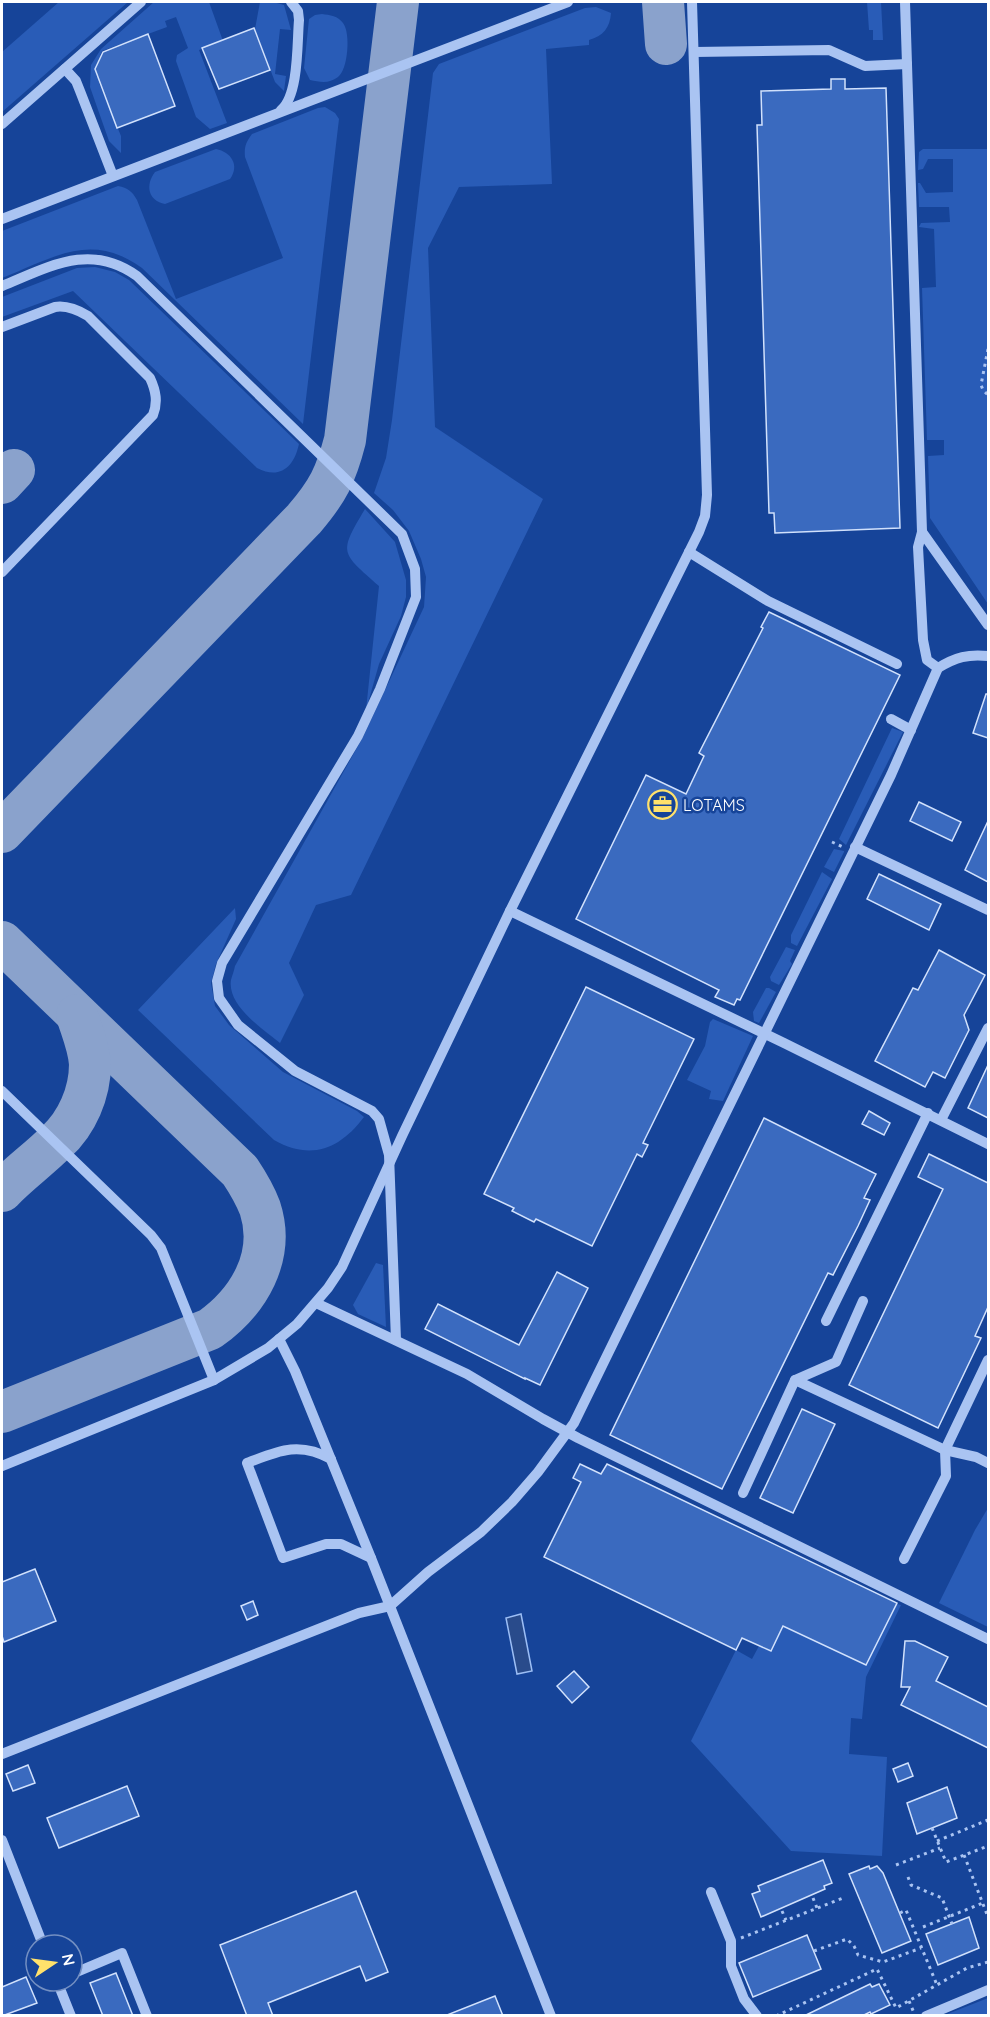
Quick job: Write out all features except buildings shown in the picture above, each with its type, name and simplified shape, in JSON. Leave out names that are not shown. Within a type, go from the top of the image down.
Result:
[{"type":"lane","points":[[2,124],[141,2]]},
{"type":"lane","points":[[291,2],[298,11],[299,20]]},
{"type":"lane","points":[[276,114],[287,105],[291,96],[303,2]]},
{"type":"lane","points":[[2,219],[568,2]]},
{"type":"lane","points":[[2,1466],[214,1380],[268,1348],[297,1324],[316,1303],[342,1267],[510,911],[689,552],[705,516],[707,495],[692,2]]},
{"type":"lane","points":[[905,2],[922,532],[918,547],[923,640],[927,660],[938,668]]},
{"type":"lane","points":[[694,52],[829,50],[865,66],[907,64]]},
{"type":"lane","points":[[64,69],[75,81],[80,91],[113,177]]},
{"type":"lane","points":[[2,286],[60,263],[80,258],[96,258],[125,267],[330,463],[402,534],[405,541],[415,569],[416,597],[369,715],[222,963],[217,981],[219,998],[238,1025],[295,1071],[372,1111],[379,1119],[389,1155],[396,1340]]},
{"type":"lane","points":[[2,327],[55,307],[63,306],[79,311],[88,316],[150,378],[155,389],[156,400],[153,415],[2,572]]},
{"type":"lane","points":[[922,532],[988,625]]},
{"type":"lane","points":[[689,552],[768,601],[897,664]]},
{"type":"lane","points":[[2,1754],[359,1613],[390,1606],[428,1572],[481,1532],[512,1502],[538,1472],[574,1423],[765,1034],[911,730],[938,668],[954,658],[969,654],[988,656]]},
{"type":"lane","points":[[891,719],[911,730]]},
{"type":"lane","points":[[855,847],[988,910]]},
{"type":"lane","points":[[510,911],[988,1144]]},
{"type":"lane","points":[[941,1120],[988,1028]]},
{"type":"lane","points":[[2,1091],[151,1235],[161,1248],[214,1380]]},
{"type":"lane","points":[[826,1321],[927,1113]]},
{"type":"lane","points":[[742,1493],[795,1380],[836,1362],[863,1301]]},
{"type":"lane","points":[[316,1303],[467,1374],[568,1432],[988,1639]]},
{"type":"lane","points":[[279,1339],[295,1371],[371,1558],[551,2016]]},
{"type":"lane","points":[[904,1559],[946,1476],[945,1450],[988,1360]]},
{"type":"lane","points":[[795,1380],[945,1450],[976,1457],[988,1463]]},
{"type":"lane","points":[[331,1459],[318,1452],[288,1449],[247,1463],[283,1558],[326,1544],[341,1544],[371,1558]]},
{"type":"lane","points":[[2,1840],[38,1933]]},
{"type":"lane","points":[[711,1892],[731,1941],[731,1966],[744,1999],[757,2016]]},
{"type":"lane","points":[[84,1969],[122,1953],[147,2016]]},
{"type":"lane","points":[[926,2016],[988,1990]]},
{"type":"lane","points":[[61,1993],[70,2016]]},
{"type":"path","points":[[988,349],[981,385],[988,395]]},
{"type":"path","points":[[937,1841],[988,1820]]},
{"type":"path","points":[[932,1828],[946,1862],[988,1846]]},
{"type":"path","points":[[896,1865],[940,1848]]},
{"type":"path","points":[[964,1856],[985,1904],[988,1917]]},
{"type":"path","points":[[908,1877],[911,1884],[942,1898],[952,1924]]},
{"type":"path","points":[[813,1898],[817,1908]]},
{"type":"path","points":[[731,1941],[843,1898],[843,1900]]},
{"type":"path","points":[[923,1927],[985,1904]]},
{"type":"path","points":[[900,1913],[906,1910],[937,1985]]},
{"type":"path","points":[[782,1911],[786,1920]]},
{"type":"path","points":[[814,1951],[847,1939],[854,1946],[858,1955],[883,1962],[921,1948]]},
{"type":"path","points":[[777,2016],[876,1969],[896,2008],[974,1965],[988,1962]]},
{"type":"path","points":[[853,1980],[856,1987]]},
{"type":"path","points":[[822,1994],[825,2001]]},
{"type":"path","points":[[909,2001],[916,2016]]},
{"type":"shaded area","points":[[59,2],[128,2],[2,112],[2,52]]},
{"type":"shaded area","points":[[154,2],[209,2],[223,41],[199,50],[227,123],[210,129],[196,117],[176,61],[177,55],[188,48],[176,17],[165,21],[167,27],[102,51],[95,69],[97,77],[100,76],[102,82],[99,83],[121,136],[121,153],[109,141],[90,87],[91,65],[101,49]]},
{"type":"shaded area","points":[[260,2],[284,5],[291,30],[280,29],[275,74],[286,76],[284,91],[275,82],[255,29]]},
{"type":"shaded area","points":[[867,2],[881,2],[883,40],[873,40],[873,30],[869,30]]},
{"type":"shaded area","points":[[596,7],[611,13],[605,31],[589,40],[589,45],[546,49],[552,184],[459,187],[428,248],[435,427],[543,499],[351,895],[316,905],[289,963],[304,995],[280,1043],[240,1008],[231,990],[235,966],[363,737],[424,607],[426,577],[409,531],[393,510],[374,493],[386,458],[392,420],[433,73],[439,64],[585,8]]},
{"type":"shaded area","points":[[322,14],[334,16],[343,23],[348,43],[341,73],[335,79],[324,82],[310,80],[304,68],[309,19]]},
{"type":"shaded area","points":[[325,107],[335,113],[339,119],[303,424],[142,268],[123,257],[106,251],[72,252],[55,256],[2,278],[2,231],[118,186],[129,190],[137,200],[176,299],[283,258],[245,157],[246,145],[252,134]]},
{"type":"shaded area","points":[[216,149],[230,156],[234,164],[230,179],[165,204],[155,200],[149,187],[155,172]]},
{"type":"shaded area","points":[[923,149],[988,149],[988,604],[930,518],[928,456],[944,455],[944,440],[927,440],[922,288],[936,287],[934,229],[919,227],[921,223],[950,222],[949,207],[919,207],[918,183],[926,193],[953,192],[953,159],[928,159],[923,169],[918,170],[919,152]]},
{"type":"shaded area","points":[[95,267],[115,272],[129,280],[299,444],[290,465],[273,473],[257,468],[73,291],[2,317],[2,297],[77,268]]},
{"type":"shaded area","points":[[365,509],[395,542],[406,580],[406,597],[401,616],[379,664],[366,710],[379,586],[357,566],[348,552],[350,535]]},
{"type":"shaded area","points":[[892,728],[903,732],[846,845],[839,839]]},
{"type":"shaded area","points":[[834,849],[844,852],[834,872],[824,867]]},
{"type":"shaded area","points":[[822,872],[832,879],[797,946],[791,943],[791,935]]},
{"type":"shaded area","points":[[235,908],[236,919],[216,964],[211,983],[215,1006],[229,1025],[283,1072],[357,1111],[364,1117],[355,1128],[335,1144],[324,1148],[300,1150],[274,1140],[138,1010]]},
{"type":"shaded area","points":[[786,947],[795,950],[790,961],[792,964],[779,985],[771,981],[770,977]]},
{"type":"shaded area","points":[[766,988],[776,992],[759,1023],[754,1021],[753,1012]]},
{"type":"shaded area","points":[[713,1019],[753,1036],[723,1101],[709,1099],[711,1091],[687,1080],[705,1046],[710,1022]]},
{"type":"shaded area","points":[[376,1263],[383,1265],[386,1327],[358,1314],[353,1305]]},
{"type":"shaded area","points":[[988,1508],[988,1627],[939,1603]]},
{"type":"shaded area","points":[[897,1604],[901,1605],[866,1677],[862,1719],[851,1718],[849,1754],[887,1757],[882,1856],[791,1851],[691,1741],[736,1650],[752,1659],[759,1646],[771,1651],[783,1626],[866,1665]]},
{"type":"shaded area","points":[[521,1614],[532,1671],[517,1674],[506,1618]]},
{"type":"shaded area","points":[[988,1998],[988,2015],[945,2015]]},
{"type":"taxiway","points":[[2,832],[304,519],[330,482],[345,440],[398,2]]},
{"type":"taxiway","points":[[663,2],[666,44]]},
{"type":"taxiway","points":[[2,483],[14,470]]},
{"type":"taxiway","points":[[2,942],[240,1171],[260,1208],[264,1226],[264,1244],[255,1277],[236,1306],[210,1329],[2,1412]]},
{"type":"taxiway","points":[[2,1191],[63,1134],[81,1107],[88,1086],[90,1064],[87,1045],[77,1015]]},
{"type":"place","name":"LOTAMS","points":[[662,805]]}]
